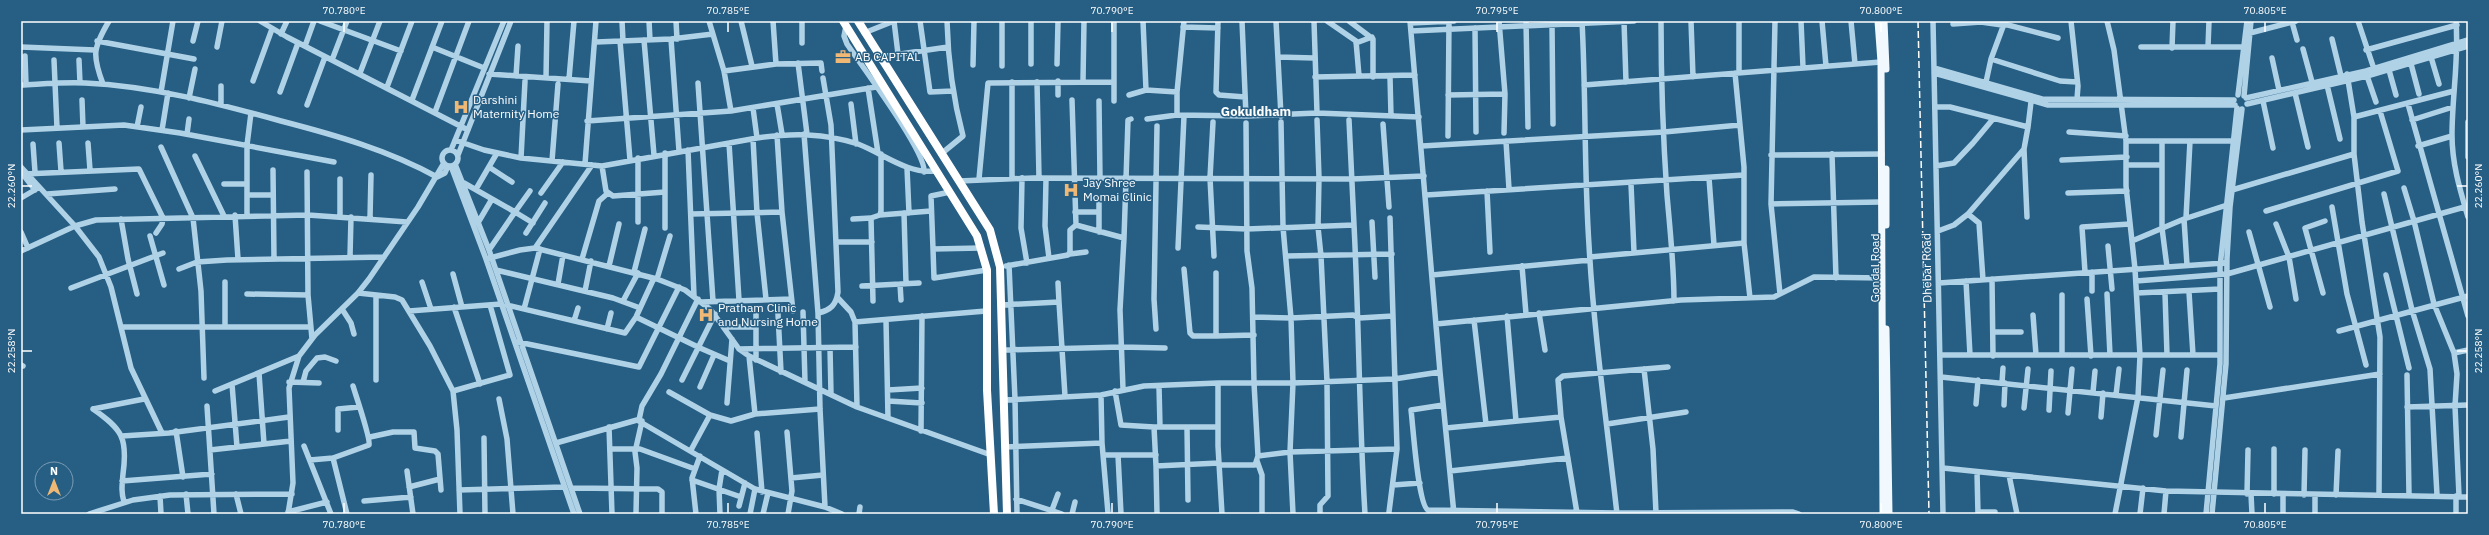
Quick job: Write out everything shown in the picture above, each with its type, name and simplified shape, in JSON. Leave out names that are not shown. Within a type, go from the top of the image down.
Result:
[{"type":"highway","points":[[858,21],[864,33],[990,230],[1004,266],[1001,305],[1007,350],[1004,400],[1007,514]]},
{"type":"highway","points":[[845,24],[935,171],[977,236],[988,270],[986,311],[994,514]]},
{"type":"highway","points":[[935,171],[940,165],[948,165]]},
{"type":"highway","points":[[947,188],[954,191],[960,183]]},
{"type":"main road","points":[[1878,21],[1881,62],[1882,154],[1883,514]]},
{"type":"main road","name":"Gondal Road","points":[[1884,21],[1886,55],[1887,440],[1889,514]]},
{"type":"street","points":[[103,84],[95,62],[94,50],[97,41],[109,21]]},
{"type":"street","points":[[161,92],[173,21]]},
{"type":"street","points":[[193,41],[198,21]]},
{"type":"street","points":[[217,47],[222,21]]},
{"type":"street","points":[[260,21],[298,43],[360,73],[468,130]]},
{"type":"street","points":[[281,34],[286,21]]},
{"type":"street","points":[[305,46],[314,21]]},
{"type":"street","points":[[320,21],[401,51]]},
{"type":"street","points":[[332,60],[347,21]]},
{"type":"street","points":[[360,73],[380,21]]},
{"type":"street","points":[[387,87],[412,21]]},
{"type":"street","points":[[412,100],[442,21]]},
{"type":"street","points":[[435,112],[469,21]]},
{"type":"street","points":[[504,21],[451,150],[444,153],[442,158],[464,182],[489,250],[489,258],[496,270],[504,305],[521,342],[580,514]]},
{"type":"street","points":[[326,502],[300,512],[288,513],[292,494],[289,382],[299,356],[312,339],[358,293],[384,257],[437,177],[445,173],[458,155],[511,21]]},
{"type":"street","points":[[546,78],[547,21]]},
{"type":"street","points":[[569,79],[574,21]]},
{"type":"street","points":[[585,164],[587,121],[596,42],[596,21]]},
{"type":"street","points":[[622,21],[621,41],[625,118],[630,160]]},
{"type":"street","points":[[649,21],[647,40],[650,117],[654,155]]},
{"type":"street","points":[[676,21],[674,39],[676,116],[680,151]]},
{"type":"street","points":[[709,21],[724,71],[731,111]]},
{"type":"street","points":[[741,21],[752,66]]},
{"type":"street","points":[[773,21],[776,64]]},
{"type":"street","points":[[802,21],[802,43]]},
{"type":"street","points":[[877,27],[879,21]]},
{"type":"street","points":[[864,33],[894,21],[898,54]]},
{"type":"street","points":[[920,21],[930,92],[953,91]]},
{"type":"street","points":[[941,154],[963,136],[953,91],[948,48],[947,21]]},
{"type":"street","points":[[973,66],[974,21]]},
{"type":"street","points":[[1002,21],[1002,66]]},
{"type":"street","points":[[1031,21],[1031,64]]},
{"type":"street","points":[[1057,64],[1058,21]]},
{"type":"street","points":[[1083,81],[1084,21]]},
{"type":"street","points":[[1114,21],[1114,101]]},
{"type":"street","points":[[1143,21],[1146,90]]},
{"type":"street","points":[[1218,21],[1216,92],[1220,95],[1245,97]]},
{"type":"street","points":[[1242,21],[1246,119],[1246,229],[1254,317],[1254,383],[1258,459],[1262,475],[1262,514]]},
{"type":"street","points":[[1276,21],[1281,119],[1283,227],[1287,256],[1291,318],[1293,383],[1290,452],[1293,514]]},
{"type":"street","points":[[1314,21],[1319,178],[1318,227],[1322,256],[1327,382],[1326,451],[1328,496],[1320,505],[1320,514]]},
{"type":"street","points":[[1326,21],[1352,36],[1356,43],[1359,76]]},
{"type":"street","points":[[1349,21],[1374,41],[1373,76]]},
{"type":"street","points":[[1448,136],[1449,21]]},
{"type":"street","points":[[1453,21],[1410,22],[1422,146],[1440,372],[1454,513]]},
{"type":"street","points":[[1624,21],[1626,82]]},
{"type":"street","points":[[1411,31],[1475,28],[1499,24],[1634,21]]},
{"type":"street","points":[[1661,21],[1661,80],[1666,180],[1673,248],[1674,301]]},
{"type":"street","points":[[1691,21],[1693,77]]},
{"type":"street","points":[[1739,21],[1737,72],[1744,175],[1744,243],[1750,298]]},
{"type":"street","points":[[1775,21],[1776,69],[1772,155],[1772,204],[1780,294]]},
{"type":"street","points":[[1801,21],[1803,67]]},
{"type":"street","points":[[1822,21],[1826,66]]},
{"type":"street","points":[[1851,21],[1855,64]]},
{"type":"street","name":"Dhebar Road","points":[[1933,21],[1944,514]]},
{"type":"street","points":[[2071,21],[2077,82],[2077,99]]},
{"type":"street","points":[[2107,21],[2114,50],[2126,138],[2127,191],[2136,281],[2140,356],[2138,397],[2119,486],[2115,514]]},
{"type":"street","points":[[2172,48],[2173,21]]},
{"type":"street","points":[[2208,21],[2208,47]]},
{"type":"street","points":[[2247,21],[2244,47],[2243,96],[2247,104]]},
{"type":"street","points":[[2212,514],[2224,398],[2227,274],[2224,263],[2227,205],[2237,106],[2243,96],[2251,21]]},
{"type":"street","points":[[2358,21],[2366,50],[2374,71]]},
{"type":"street","points":[[1582,22],[1590,258],[1597,349],[1602,373],[1617,514]]},
{"type":"street","points":[[1953,24],[1981,22],[2002,25],[2006,24],[2058,38]]},
{"type":"street","points":[[2250,33],[2294,22],[2297,40]]},
{"type":"street","points":[[1526,23],[1528,128]]},
{"type":"street","points":[[2366,50],[2456,23],[2457,46],[2452,136],[2455,172],[2467,207],[2468,217]]},
{"type":"street","points":[[845,24],[844,36],[847,44],[924,162],[924,172]]},
{"type":"street","points":[[1177,115],[1177,92],[1184,24],[1218,28]]},
{"type":"street","points":[[1499,24],[1505,94],[1504,133]]},
{"type":"street","points":[[1552,24],[1553,124]]},
{"type":"street","points":[[1986,82],[1991,59],[2002,25]]},
{"type":"street","points":[[1475,28],[1476,132]]},
{"type":"street","points":[[253,81],[272,29]]},
{"type":"street","points":[[596,42],[674,39],[713,34]]},
{"type":"street","points":[[1356,43],[1372,38]]},
{"type":"street","points":[[2332,39],[2346,77],[2354,117],[2354,154],[2376,321],[2380,337],[2379,494]]},
{"type":"street","points":[[2374,71],[2389,70],[2410,60],[2431,57],[2468,40]]},
{"type":"street","points":[[97,41],[194,59]]},
{"type":"street","points":[[280,92],[298,43]]},
{"type":"street","points":[[516,76],[518,46]]},
{"type":"street","points":[[2243,96],[2279,90],[2312,82],[2366,74],[2457,46],[2468,46]]},
{"type":"street","points":[[21,47],[94,50]]},
{"type":"street","points":[[432,47],[484,68]]},
{"type":"street","points":[[2141,47],[2244,47]]},
{"type":"street","points":[[880,57],[948,48]]},
{"type":"street","points":[[2303,49],[2312,82]]},
{"type":"street","points":[[25,56],[24,85],[80,83],[103,84],[168,93],[221,105],[355,141],[414,165],[437,177]]},
{"type":"street","points":[[307,105],[325,57]]},
{"type":"street","points":[[1278,57],[1314,58]]},
{"type":"street","points":[[2431,57],[2439,84]]},
{"type":"street","points":[[2272,58],[2279,90]]},
{"type":"street","points":[[1991,59],[2060,81],[2077,82]]},
{"type":"street","points":[[54,60],[53,84],[57,128]]},
{"type":"street","points":[[79,60],[80,83]]},
{"type":"street","points":[[2410,60],[2419,94]]},
{"type":"street","points":[[1584,85],[1881,62]]},
{"type":"street","points":[[724,71],[752,66],[798,63],[821,63],[822,71]]},
{"type":"street","points":[[798,63],[804,99],[807,196],[818,313],[820,409],[825,507]]},
{"type":"street","points":[[189,98],[195,69]]},
{"type":"street","points":[[1934,70],[1986,82],[2042,99],[2120,99],[2237,106]]},
{"type":"street","points":[[1934,70],[2031,102],[2048,105],[2237,106],[2328,85],[2346,77]]},
{"type":"street","points":[[2389,70],[2396,95]]},
{"type":"street","points":[[489,74],[591,81]]},
{"type":"street","points":[[2366,74],[2376,102]]},
{"type":"street","points":[[1315,77],[1390,77],[1415,75]]},
{"type":"street","points":[[1390,77],[1391,116]]},
{"type":"street","points":[[818,313],[831,309],[837,297],[836,242],[830,137],[823,78]]},
{"type":"street","points":[[521,158],[525,81]]},
{"type":"street","points":[[1058,81],[1058,95]]},
{"type":"street","points":[[979,179],[986,88],[988,83],[1058,81],[1114,82]]},
{"type":"street","points":[[1012,82],[1012,178]]},
{"type":"street","points":[[1037,82],[1039,178]]},
{"type":"street","points":[[698,83],[704,147],[713,301]]},
{"type":"street","points":[[552,161],[558,84]]},
{"type":"street","points":[[2328,85],[2340,139]]},
{"type":"street","points":[[221,86],[221,105]]},
{"type":"street","points":[[587,121],[731,111],[876,87]]},
{"type":"street","points":[[868,88],[879,153],[880,215]]},
{"type":"street","points":[[1129,95],[1146,90],[1177,92]]},
{"type":"street","points":[[2354,117],[2380,112],[2454,92]]},
{"type":"street","points":[[162,130],[168,93]]},
{"type":"street","points":[[2295,93],[2308,147]]},
{"type":"street","points":[[1448,95],[1505,94]]},
{"type":"street","points":[[82,100],[83,127]]},
{"type":"street","points":[[1072,100],[1076,225]]},
{"type":"street","points":[[1099,101],[1100,179]]},
{"type":"street","points":[[2263,101],[2274,148]]},
{"type":"street","points":[[2027,217],[2024,148],[2031,102]]},
{"type":"street","points":[[777,104],[780,135],[782,212],[793,311]]},
{"type":"street","points":[[850,104],[856,144]]},
{"type":"street","points":[[2408,104],[2418,146],[2466,296],[2468,316]]},
{"type":"street","points":[[2206,514],[2220,354],[2220,275],[2224,263],[2232,190],[2237,106]]},
{"type":"street","points":[[137,127],[141,107]]},
{"type":"street","points":[[1935,107],[1950,107],[2028,127]]},
{"type":"street","points":[[2412,120],[2453,107]]},
{"type":"street","points":[[753,108],[757,213],[766,299]]},
{"type":"street","points":[[2266,211],[2358,182],[2399,174],[2380,112]]},
{"type":"street","points":[[247,215],[247,145],[251,113]]},
{"type":"street","points":[[1147,119],[1177,115],[1246,119],[1391,116],[1419,117]]},
{"type":"street","points":[[1178,248],[1184,116]]},
{"type":"street","points":[[187,134],[189,119]]},
{"type":"street","points":[[1123,389],[1120,310],[1128,179],[1128,120],[1131,119]]},
{"type":"street","points":[[1936,166],[1954,163],[1973,144],[1992,119]]},
{"type":"street","points":[[1349,120],[1359,318],[1358,380],[1365,514]]},
{"type":"street","points":[[1213,122],[1210,178],[1211,227],[1214,256]]},
{"type":"street","points":[[2468,122],[2468,157]]},
{"type":"street","points":[[1383,124],[1389,207]]},
{"type":"street","points":[[1422,146],[1664,132],[1740,124]]},
{"type":"street","points":[[21,130],[114,125],[137,127],[187,134],[334,162]]},
{"type":"street","points":[[1156,329],[1154,299],[1157,126]]},
{"type":"street","points":[[2069,132],[2162,141],[2233,140]]},
{"type":"street","points":[[455,140],[497,153],[521,158],[602,166],[665,153],[780,135],[806,134],[830,137],[856,144],[879,153],[907,168],[924,172],[935,171]]},
{"type":"street","points":[[2418,146],[2452,136]]},
{"type":"street","points":[[1506,141],[1509,189]]},
{"type":"street","points":[[2162,141],[2162,228],[2167,267]]},
{"type":"street","points":[[2187,265],[2185,219],[2190,141]]},
{"type":"street","points":[[59,143],[61,171]]},
{"type":"street","points":[[729,143],[739,300]]},
{"type":"street","points":[[33,144],[35,172]]},
{"type":"street","points":[[88,144],[90,170]]},
{"type":"street","points":[[160,147],[193,218],[202,327],[204,378]]},
{"type":"street","points":[[1938,231],[1954,225],[1968,214],[2024,148]]},
{"type":"street","points":[[451,150],[458,155]]},
{"type":"street","points":[[636,514],[638,489],[636,448],[642,406],[661,374],[698,299],[691,214],[688,150]]},
{"type":"street","points":[[476,189],[497,153]]},
{"type":"street","points":[[665,153],[665,228]]},
{"type":"street","points":[[1832,154],[1835,202],[1836,278]]},
{"type":"street","points":[[1772,155],[1882,154]]},
{"type":"street","points":[[2232,190],[2354,154]]},
{"type":"street","points":[[195,156],[224,216]]},
{"type":"street","points":[[2062,160],[2127,157]]},
{"type":"street","points":[[638,158],[638,222]]},
{"type":"street","points":[[541,193],[563,162]]},
{"type":"street","points":[[450,165],[489,258],[514,341],[574,514]]},
{"type":"street","points":[[524,309],[538,249],[592,165]]},
{"type":"street","points":[[2127,165],[2162,165]]},
{"type":"street","points":[[602,166],[608,193],[613,196],[635,196],[638,192],[665,192]]},
{"type":"street","points":[[21,167],[23,173],[37,189],[47,194],[96,252],[107,273],[122,327],[128,358],[144,399],[162,433]]},
{"type":"street","points":[[489,167],[512,182]]},
{"type":"street","points":[[23,173],[138,168],[163,218],[162,224],[156,233]]},
{"type":"street","points":[[901,300],[903,283],[907,168]]},
{"type":"street","points":[[273,170],[274,258]]},
{"type":"street","points":[[307,172],[308,295],[312,339]]},
{"type":"street","points":[[370,218],[371,175]]},
{"type":"street","points":[[1426,195],[1587,184],[1631,184],[1666,180],[1744,175]]},
{"type":"street","points":[[960,183],[979,179],[1012,178],[1352,179],[1424,176]]},
{"type":"street","points":[[1022,178],[1021,228],[1027,263]]},
{"type":"street","points":[[1709,178],[1714,245]]},
{"type":"street","points":[[340,179],[340,216]]},
{"type":"street","points":[[1046,179],[1045,226],[1049,258]]},
{"type":"street","points":[[464,182],[532,223]]},
{"type":"street","points":[[224,184],[247,184]]},
{"type":"street","points":[[1631,184],[1634,252]]},
{"type":"street","points":[[947,188],[931,196],[934,278],[988,270]]},
{"type":"street","points":[[2404,188],[2414,221],[2434,304],[2454,353],[2457,374],[2455,406],[2456,514]]},
{"type":"street","points":[[21,198],[37,189]]},
{"type":"street","points":[[47,194],[115,189]]},
{"type":"street","points":[[489,250],[530,191]]},
{"type":"street","points":[[1487,191],[1490,252]]},
{"type":"street","points":[[2068,193],[2127,191]]},
{"type":"street","points":[[582,259],[599,201],[608,193]]},
{"type":"street","points":[[2384,194],[2412,310],[2430,369],[2434,406],[2437,495]]},
{"type":"street","points":[[247,195],[273,195]]},
{"type":"street","points":[[479,221],[492,199]]},
{"type":"street","points":[[1099,199],[1099,232]]},
{"type":"street","points":[[1772,204],[1881,202]]},
{"type":"street","points":[[526,233],[545,203]]},
{"type":"street","points":[[2132,241],[2185,219],[2227,205]]},
{"type":"street","points":[[2332,207],[2337,243],[2366,366]]},
{"type":"street","points":[[2136,281],[2227,274],[2311,252],[2337,243],[2467,207]]},
{"type":"street","points":[[853,219],[871,218],[880,215],[932,211]]},
{"type":"street","points":[[691,214],[782,212]]},
{"type":"street","points":[[1075,212],[1099,212]]},
{"type":"street","points":[[1968,214],[1979,223],[1983,280]]},
{"type":"street","points":[[21,251],[88,221],[247,215],[308,215],[370,218],[407,222]]},
{"type":"street","points":[[235,216],[238,260]]},
{"type":"street","points":[[350,257],[351,217]]},
{"type":"street","points":[[871,218],[873,301]]},
{"type":"street","points":[[1389,512],[1397,449],[1390,218]]},
{"type":"street","points":[[121,219],[129,265],[137,294]]},
{"type":"street","points":[[2323,293],[2305,228],[2325,221]]},
{"type":"street","points":[[1372,222],[1375,277]]},
{"type":"street","points":[[609,266],[619,224]]},
{"type":"street","points":[[2092,291],[2082,227],[2130,224]]},
{"type":"street","points":[[2276,224],[2288,257],[2296,299]]},
{"type":"street","points":[[1076,225],[1124,238]]},
{"type":"street","points":[[1070,254],[1070,230],[1076,225]]},
{"type":"street","points":[[1198,227],[1246,229],[1354,225]]},
{"type":"street","points":[[623,300],[636,273],[645,229]]},
{"type":"street","points":[[21,232],[28,248]]},
{"type":"street","points":[[2249,232],[2270,307]]},
{"type":"street","points":[[150,236],[164,285]]},
{"type":"street","points":[[409,311],[504,305],[625,333],[636,316],[656,278],[670,236]]},
{"type":"street","points":[[836,242],[872,242]]},
{"type":"street","points":[[1432,275],[1673,248],[1744,243]]},
{"type":"street","points":[[2108,246],[2112,289]]},
{"type":"street","points":[[933,249],[981,248]]},
{"type":"street","points":[[489,258],[538,249],[656,278],[679,287],[698,299],[715,314],[739,349],[756,360],[857,406],[921,431],[991,455]]},
{"type":"street","points":[[1017,514],[1015,399],[1007,350],[1011,305],[1004,266],[1086,252]]},
{"type":"street","points":[[71,288],[107,273],[163,253]]},
{"type":"street","points":[[1287,256],[1392,254]]},
{"type":"street","points":[[558,284],[563,255]]},
{"type":"street","points":[[179,269],[197,262],[307,257],[384,257]]},
{"type":"street","points":[[585,291],[591,262]]},
{"type":"street","points":[[1939,283],[2224,263]]},
{"type":"street","points":[[1522,266],[1526,314]]},
{"type":"street","points":[[1184,269],[1190,333],[1193,336],[1254,335]]},
{"type":"street","points":[[496,270],[623,300],[640,308]]},
{"type":"street","points":[[1216,273],[1216,336]]},
{"type":"street","points":[[453,274],[462,307]]},
{"type":"street","points":[[2386,275],[2409,368]]},
{"type":"street","points":[[1436,324],[1526,314],[1674,301],[1774,297],[1814,278],[1882,278]]},
{"type":"street","points":[[1992,279],[1994,332],[1993,356]]},
{"type":"street","points":[[1966,281],[1970,355]]},
{"type":"street","points":[[224,282],[225,327]]},
{"type":"street","points":[[422,282],[431,309]]},
{"type":"street","points":[[862,286],[919,283]]},
{"type":"street","points":[[1058,283],[1065,396]]},
{"type":"street","points":[[514,341],[639,367],[679,287]]},
{"type":"street","points":[[2136,293],[2189,292],[2220,289]]},
{"type":"street","points":[[2189,292],[2193,355]]},
{"type":"street","points":[[358,293],[399,298],[409,311],[453,391],[457,430],[460,514]]},
{"type":"street","points":[[2165,293],[2167,355]]},
{"type":"street","points":[[247,294],[308,295]]},
{"type":"street","points":[[2107,294],[2110,355]]},
{"type":"street","points":[[376,295],[376,380]]},
{"type":"street","points":[[2062,295],[2062,355]]},
{"type":"street","points":[[2339,331],[2466,296]]},
{"type":"street","points":[[837,297],[851,312],[855,322],[857,406]]},
{"type":"street","points":[[698,299],[713,301],[791,299]]},
{"type":"street","points":[[2087,299],[2091,356]]},
{"type":"street","points":[[1001,305],[1059,302]]},
{"type":"street","points":[[453,391],[480,384],[511,373],[490,305]]},
{"type":"street","points":[[454,307],[480,384]]},
{"type":"street","points":[[574,321],[578,308]]},
{"type":"street","points":[[342,309],[351,323],[354,334]]},
{"type":"street","points":[[855,322],[986,311]]},
{"type":"street","points":[[756,312],[756,360]]},
{"type":"street","points":[[803,312],[805,382]]},
{"type":"street","points":[[607,329],[611,313]]},
{"type":"street","points":[[1539,313],[1545,350]]},
{"type":"street","points":[[682,380],[697,347],[715,314]]},
{"type":"street","points":[[778,314],[781,372]]},
{"type":"street","points":[[1254,317],[1324,318],[1353,315],[1359,318],[1393,316]]},
{"type":"street","points":[[2033,315],[2036,355]]},
{"type":"street","points":[[636,316],[697,347],[730,360]]},
{"type":"street","points":[[921,431],[922,316]]},
{"type":"street","points":[[1507,316],[1516,421]]},
{"type":"street","points":[[886,320],[888,418]]},
{"type":"street","points":[[1474,320],[1486,424]]},
{"type":"street","points":[[122,327],[310,327]]},
{"type":"street","points":[[724,327],[756,327]]},
{"type":"street","points":[[1994,332],[2021,332]]},
{"type":"street","points":[[727,403],[732,339]]},
{"type":"street","points":[[739,349],[756,347],[856,347]]},
{"type":"street","points":[[1007,350],[1121,347],[1165,348]]},
{"type":"street","points":[[830,348],[831,394]]},
{"type":"street","points":[[2454,353],[2468,350]]},
{"type":"street","points":[[700,387],[714,354]]},
{"type":"street","points":[[1940,355],[2140,356],[2220,354]]},
{"type":"street","points":[[215,390],[299,356]]},
{"type":"street","points":[[749,356],[755,414]]},
{"type":"street","points":[[303,382],[306,371],[317,358],[325,357],[336,361]]},
{"type":"street","points":[[1576,513],[1561,417],[1559,378],[1563,376],[1668,367]]},
{"type":"street","points":[[2003,368],[2004,405]]},
{"type":"street","points":[[1644,369],[1648,417],[1653,449],[1656,513]]},
{"type":"street","points":[[2024,408],[2028,369]]},
{"type":"street","points":[[2116,395],[2119,369]]},
{"type":"street","points":[[2068,413],[2072,370]]},
{"type":"street","points":[[2093,392],[2095,370]]},
{"type":"street","points":[[2156,435],[2163,370]]},
{"type":"street","points":[[2181,436],[2187,370]]},
{"type":"street","points":[[2049,410],[2052,371]]},
{"type":"street","points":[[1004,400],[1101,395],[1123,389],[1218,382],[1293,383],[1394,379],[1440,372]]},
{"type":"street","points":[[259,373],[264,444]]},
{"type":"street","points":[[2224,398],[2380,374]]},
{"type":"street","points":[[2407,375],[2409,495]]},
{"type":"street","points":[[1942,377],[2216,406]]},
{"type":"street","points":[[1976,404],[1978,380]]},
{"type":"street","points":[[289,382],[319,382]]},
{"type":"street","points":[[1218,382],[1219,464],[1222,514]]},
{"type":"street","points":[[232,384],[237,447]]},
{"type":"street","points":[[310,460],[333,458],[369,445],[370,437],[353,386]]},
{"type":"street","points":[[1157,514],[1156,455],[1159,386]]},
{"type":"street","points":[[888,390],[922,388]]},
{"type":"street","points":[[1115,391],[1121,425],[1157,427],[1218,427]]},
{"type":"street","points":[[669,392],[710,415],[731,421],[755,414],[820,409]]},
{"type":"street","points":[[2101,417],[2103,394]]},
{"type":"street","points":[[1101,395],[1102,443],[1108,513]]},
{"type":"street","points":[[123,503],[122,436],[116,427],[93,409],[144,399]]},
{"type":"street","points":[[499,399],[506,429],[513,514]]},
{"type":"street","points":[[888,401],[922,403]]},
{"type":"street","points":[[1443,405],[1412,410],[1420,483],[1425,509],[1454,513],[1617,514],[1793,512],[1799,514]]},
{"type":"street","points":[[2407,406],[2468,405]]},
{"type":"street","points":[[207,406],[214,514]]},
{"type":"street","points":[[338,430],[339,408],[359,407]]},
{"type":"street","points":[[1607,424],[1686,412]]},
{"type":"street","points":[[691,450],[710,415]]},
{"type":"street","points":[[122,436],[176,432],[209,426],[235,424],[289,416]]},
{"type":"street","points":[[1446,428],[1561,417]]},
{"type":"street","points":[[556,443],[632,420],[641,421],[755,489],[825,507],[842,514]]},
{"type":"street","points":[[608,427],[611,449],[612,514]]},
{"type":"street","points":[[1187,427],[1188,500]]},
{"type":"street","points":[[176,432],[183,477]]},
{"type":"street","points":[[370,437],[393,432],[414,432],[415,448],[435,451],[438,454],[441,490]]},
{"type":"street","points":[[787,432],[791,478],[791,499],[788,514]]},
{"type":"street","points":[[757,433],[765,492],[763,514]]},
{"type":"street","points":[[484,438],[485,514]]},
{"type":"street","points":[[210,450],[291,441]]},
{"type":"street","points":[[1006,447],[1102,443]]},
{"type":"street","points":[[304,446],[331,514]]},
{"type":"street","points":[[611,449],[636,448],[694,469]]},
{"type":"street","points":[[1258,459],[1290,452],[1397,449]]},
{"type":"street","points":[[2274,449],[2274,494]]},
{"type":"street","points":[[2248,450],[2249,494],[2252,514]]},
{"type":"street","points":[[2304,494],[2305,450]]},
{"type":"street","points":[[2336,495],[2338,451]]},
{"type":"street","points":[[1103,455],[1156,455]]},
{"type":"street","points":[[1118,455],[1121,514]]},
{"type":"street","points":[[696,514],[692,480],[694,469],[700,456]]},
{"type":"street","points":[[333,458],[347,514]]},
{"type":"street","points":[[1450,471],[1568,458]]},
{"type":"street","points":[[1156,466],[1219,464],[1255,465],[1258,459]]},
{"type":"street","points":[[1943,468],[2166,491],[2315,495],[2437,495],[2468,497]]},
{"type":"street","points":[[720,514],[718,489],[722,470]]},
{"type":"street","points":[[407,471],[413,514]]},
{"type":"street","points":[[1977,472],[1978,513],[1995,512],[1995,514]]},
{"type":"street","points":[[122,481],[212,474]]},
{"type":"street","points":[[791,478],[823,475]]},
{"type":"street","points":[[2009,475],[2017,514]]},
{"type":"street","points":[[409,487],[440,478]]},
{"type":"street","points":[[692,480],[741,497]]},
{"type":"street","points":[[739,506],[745,483]]},
{"type":"street","points":[[1393,484],[1420,483]]},
{"type":"street","points":[[459,490],[511,490],[564,487]]},
{"type":"street","points":[[572,488],[661,490],[662,514]]},
{"type":"street","points":[[2140,514],[2142,488]]},
{"type":"street","points":[[750,514],[755,489]]},
{"type":"street","points":[[2164,514],[2166,491]]},
{"type":"street","points":[[89,514],[123,503],[160,496],[212,493],[292,494]]},
{"type":"street","points":[[186,494],[188,514]]},
{"type":"street","points":[[236,494],[241,514]]},
{"type":"street","points":[[1052,510],[1058,494]]},
{"type":"street","points":[[2283,494],[2283,514]]},
{"type":"street","points":[[2315,495],[2315,514]]},
{"type":"street","points":[[160,496],[161,514]]},
{"type":"street","points":[[364,501],[411,497]]},
{"type":"street","points":[[1016,500],[1062,514]]},
{"type":"street","points":[[1072,514],[1075,502]]},
{"type":"street","points":[[859,514],[860,507]]},
{"type":"railway","points":[[1918,21],[1929,514]]},
{"type":"place","name":"AB CAPITAL","points":[[843,57]]},
{"type":"place","name":"Darshini Maternity Home","points":[[461,107]]},
{"type":"place","name":"Jay Shree Momai Clinic","points":[[1071,190]]},
{"type":"place","name":"Pratham Clinic and Nursing Home","points":[[706,315]]},
{"type":"district","name":"Gokuldham","points":[[1256,111]]}]
